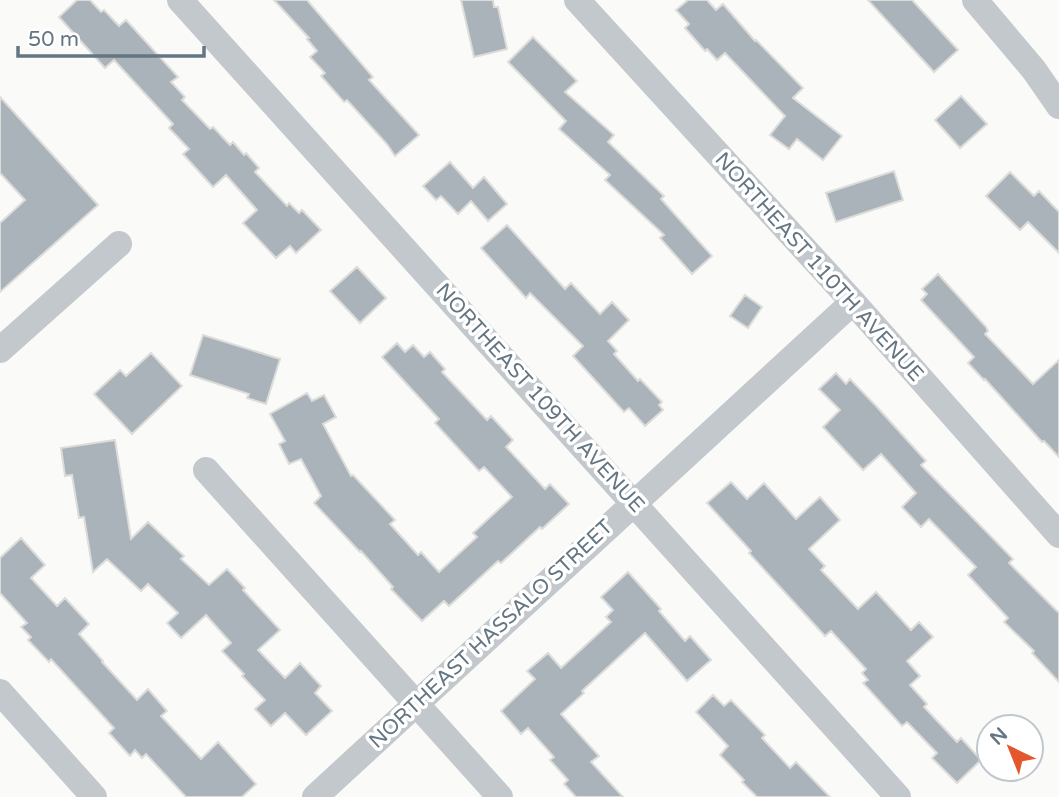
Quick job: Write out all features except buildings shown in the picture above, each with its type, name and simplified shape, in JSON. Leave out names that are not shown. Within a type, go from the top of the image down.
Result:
[{"type":"street","name":"NORTHEAST 109TH AVENUE","points":[[180,0],[898,797]]},
{"type":"street","name":"NORTHEAST 110TH AVENUE","points":[[577,0],[853,302],[1059,535]]},
{"type":"street","points":[[975,0],[1034,70],[1059,106]]},
{"type":"street","points":[[0,350],[119,244]]},
{"type":"street","name":"NORTHEAST HASSALO STREET","points":[[315,797],[853,302]]},
{"type":"street","points":[[206,470],[499,797]]},
{"type":"street","points":[[0,692],[94,797]]}]
